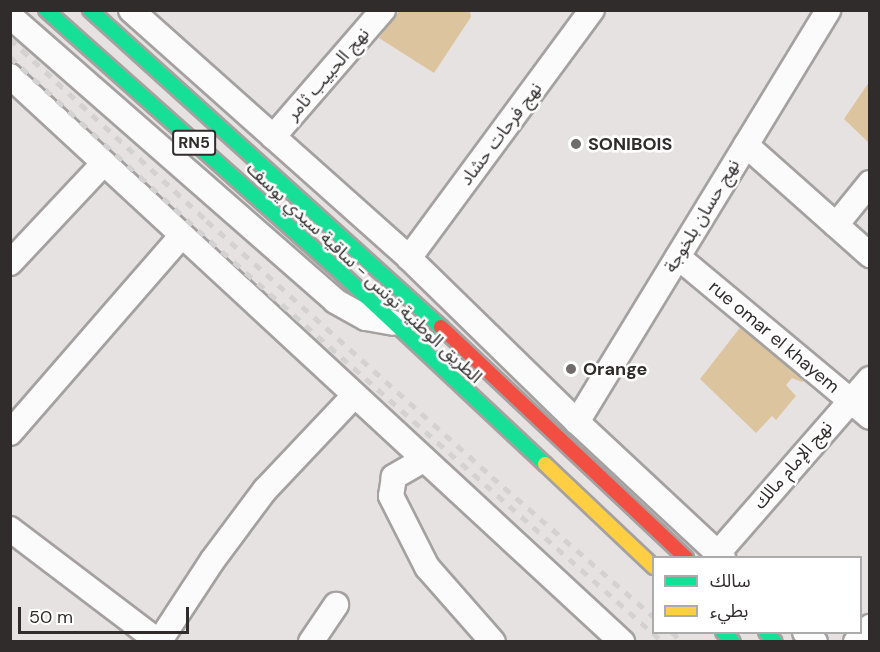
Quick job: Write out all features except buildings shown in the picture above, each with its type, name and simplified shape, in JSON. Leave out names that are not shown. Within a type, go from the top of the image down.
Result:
[{"type":"highway","name":"الطريق الوطنية تونس - ساقية سيدي يوسف","points":[[46,10],[343,275],[652,565]]},
{"type":"highway","name":"الطريق الوطنية تونس - ساقية سيدي يوسف","points":[[90,10],[361,254],[684,556]]},
{"type":"street","points":[[131,10],[408,258],[577,422],[721,555]]},
{"type":"street","name":"نهج الحبيب ثامر","points":[[273,137],[383,10]]},
{"type":"street","name":"نهج فرحات حشاد","points":[[408,258],[592,10]]},
{"type":"street","name":"نهج حسان بلخوجة","points":[[577,422],[828,10]]},
{"type":"street","points":[[10,16],[335,301],[366,318],[393,323]]},
{"type":"street","points":[[10,76],[622,642]]},
{"type":"street","points":[[746,145],[870,255]]},
{"type":"street","points":[[10,263],[104,163]]},
{"type":"street","points":[[837,225],[870,183]]},
{"type":"street","points":[[10,433],[182,235]]},
{"type":"street","name":"rue omar el khayem","points":[[678,257],[870,417]]},
{"type":"street","name":"نهج الإمام مالك","points":[[721,555],[850,400],[870,380]]},
{"type":"street","points":[[10,529],[159,642],[212,561],[265,490],[354,396]]},
{"type":"street","points":[[423,460],[394,477],[391,496],[427,567],[493,642]]},
{"type":"street","points":[[311,642],[336,606]]},
{"type":"street","points":[[856,642],[870,627]]},
{"type":"shaded area","points":[[399,11],[470,11],[471,17],[434,73],[379,38]]},
{"type":"shaded area","points":[[869,82],[869,143],[844,119]]},
{"type":"shaded area","points":[[746,320],[809,377],[802,382],[792,378],[786,385],[796,396],[776,420],[772,416],[756,433],[700,379]]},
{"type":"railway","points":[[10,39],[207,221],[492,477],[652,615]]},
{"type":"railway","points":[[10,57],[198,230],[652,632]]},
{"type":"railway","points":[[654,634],[663,642]]},
{"type":"railway","points":[[674,634],[682,642]]},
{"type":"traffic: fast","points":[[46,10],[343,275],[545,464]]},
{"type":"traffic: fast","points":[[90,10],[441,327]]},
{"type":"traffic: fast","points":[[725,634],[733,642]]},
{"type":"traffic: fast","points":[[768,634],[775,642]]},
{"type":"traffic: slow","points":[[545,464],[652,565]]},
{"type":"traffic: jam","points":[[441,327],[684,556]]},
{"type":"place","name":"SONIBOIS","points":[[576,144]]},
{"type":"place","name":"Orange","points":[[571,369]]}]
